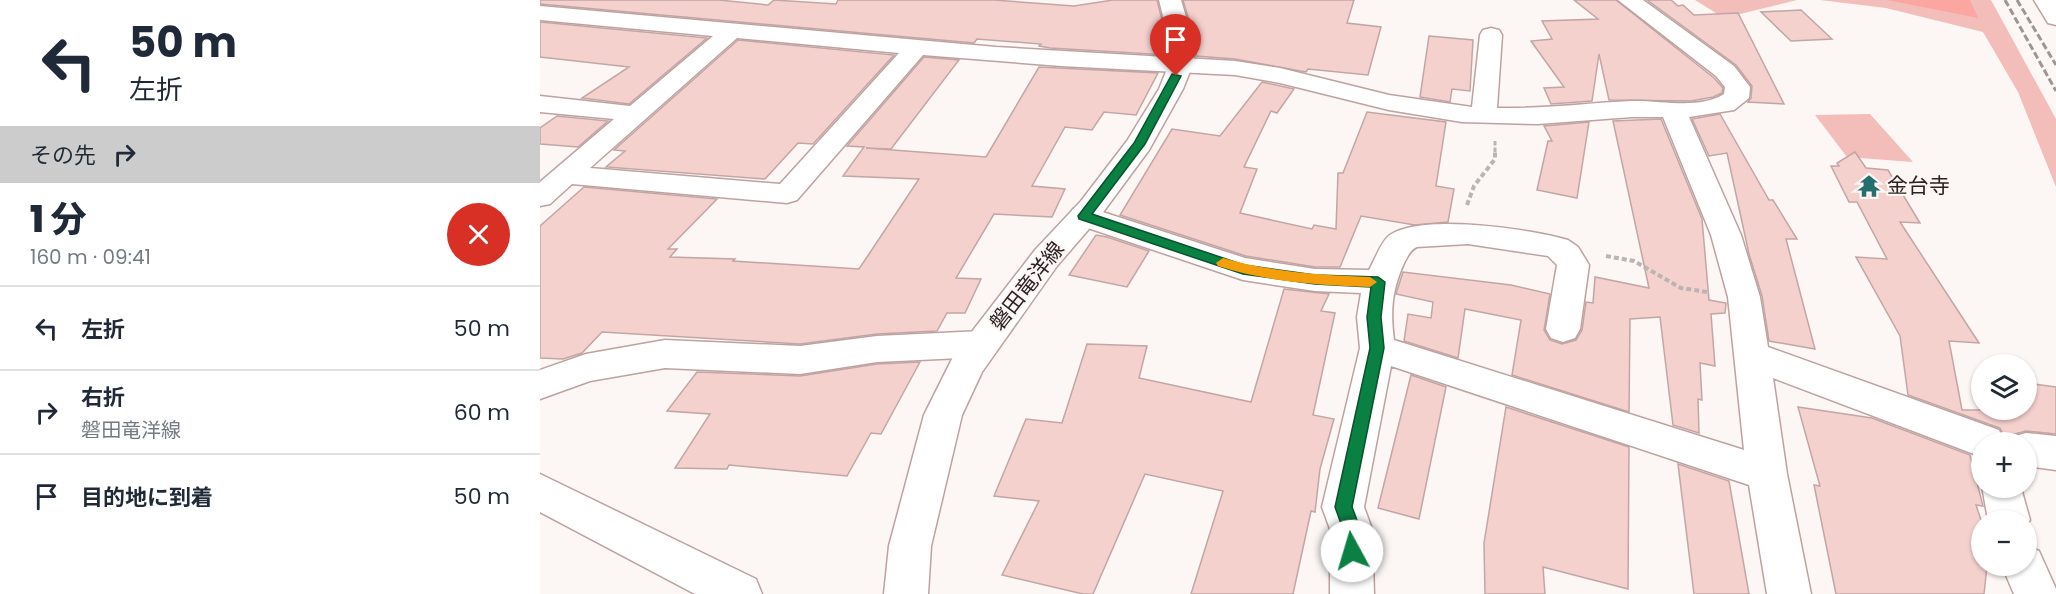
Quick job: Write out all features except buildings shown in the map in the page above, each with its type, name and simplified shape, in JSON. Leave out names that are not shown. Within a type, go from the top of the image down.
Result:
[{"type":"street","name":"磐田竜洋線","points":[[906,594],[910,546],[944,415],[967,365],[1046,258],[1084,216],[1139,144],[1171,89],[1181,64],[1183,48],[1170,0]]},
{"type":"street","points":[[540,13],[1060,59],[1236,68],[1274,74],[1410,107],[1490,115],[1560,117],[1634,109],[1697,111],[1729,105],[1735,99],[1738,90],[1735,80],[1629,0]]},
{"type":"street","points":[[2045,0],[2056,18]]},
{"type":"street","points":[[540,197],[733,30]]},
{"type":"street","points":[[1490,115],[1491,35]]},
{"type":"street","points":[[566,175],[787,194],[918,46]]},
{"type":"street","points":[[540,104],[635,114]]},
{"type":"street","points":[[1672,110],[1726,235],[1744,297],[1767,474],[1789,594]]},
{"type":"street","points":[[1084,216],[1243,269],[1315,280],[1378,282]]},
{"type":"street","points":[[1352,594],[1351,529],[1343,507],[1377,348],[1374,317],[1378,282],[1399,243],[1410,237],[1456,235],[1518,239],[1557,246],[1567,255],[1573,265],[1563,328]]},
{"type":"street","points":[[540,385],[586,368],[665,354],[800,360],[877,349],[982,345]]},
{"type":"street","points":[[1377,348],[1767,474]]},
{"type":"street","points":[[1751,355],[1971,437]]},
{"type":"street","points":[[2037,450],[2056,453]]},
{"type":"street","points":[[540,492],[740,594]]},
{"type":"street","points":[[2028,576],[2036,594]]},
{"type":"path","points":[[1456,235],[1474,186],[1495,159],[1490,115]]},
{"type":"path","points":[[1567,255],[1581,251],[1634,261],[1681,288],[1744,297]]},
{"type":"shaded area","points":[[1695,0],[1797,0],[1724,18]]},
{"type":"shaded area","points":[[1820,0],[1991,0],[2056,119],[2056,187],[2018,92],[1983,32],[1886,8]]},
{"type":"shaded area","points":[[1887,0],[1970,0],[1978,18]]},
{"type":"shaded area","points":[[1870,114],[1913,162],[1847,157],[1815,115]]},
{"type":"railway","points":[[2005,0],[2056,91]]},
{"type":"railway","points":[[2017,0],[2056,65]]},
{"type":"slow traffic","points":[[1223,263],[1243,269],[1315,280],[1370,282]]},
{"type":"place","name":"金台寺","points":[[1869,186]]},
{"type":"route","points":[[1176,76],[1171,89],[1139,144],[1084,216],[1243,269],[1315,280],[1378,282],[1374,317],[1377,348],[1343,507],[1351,529],[1352,551]]}]
